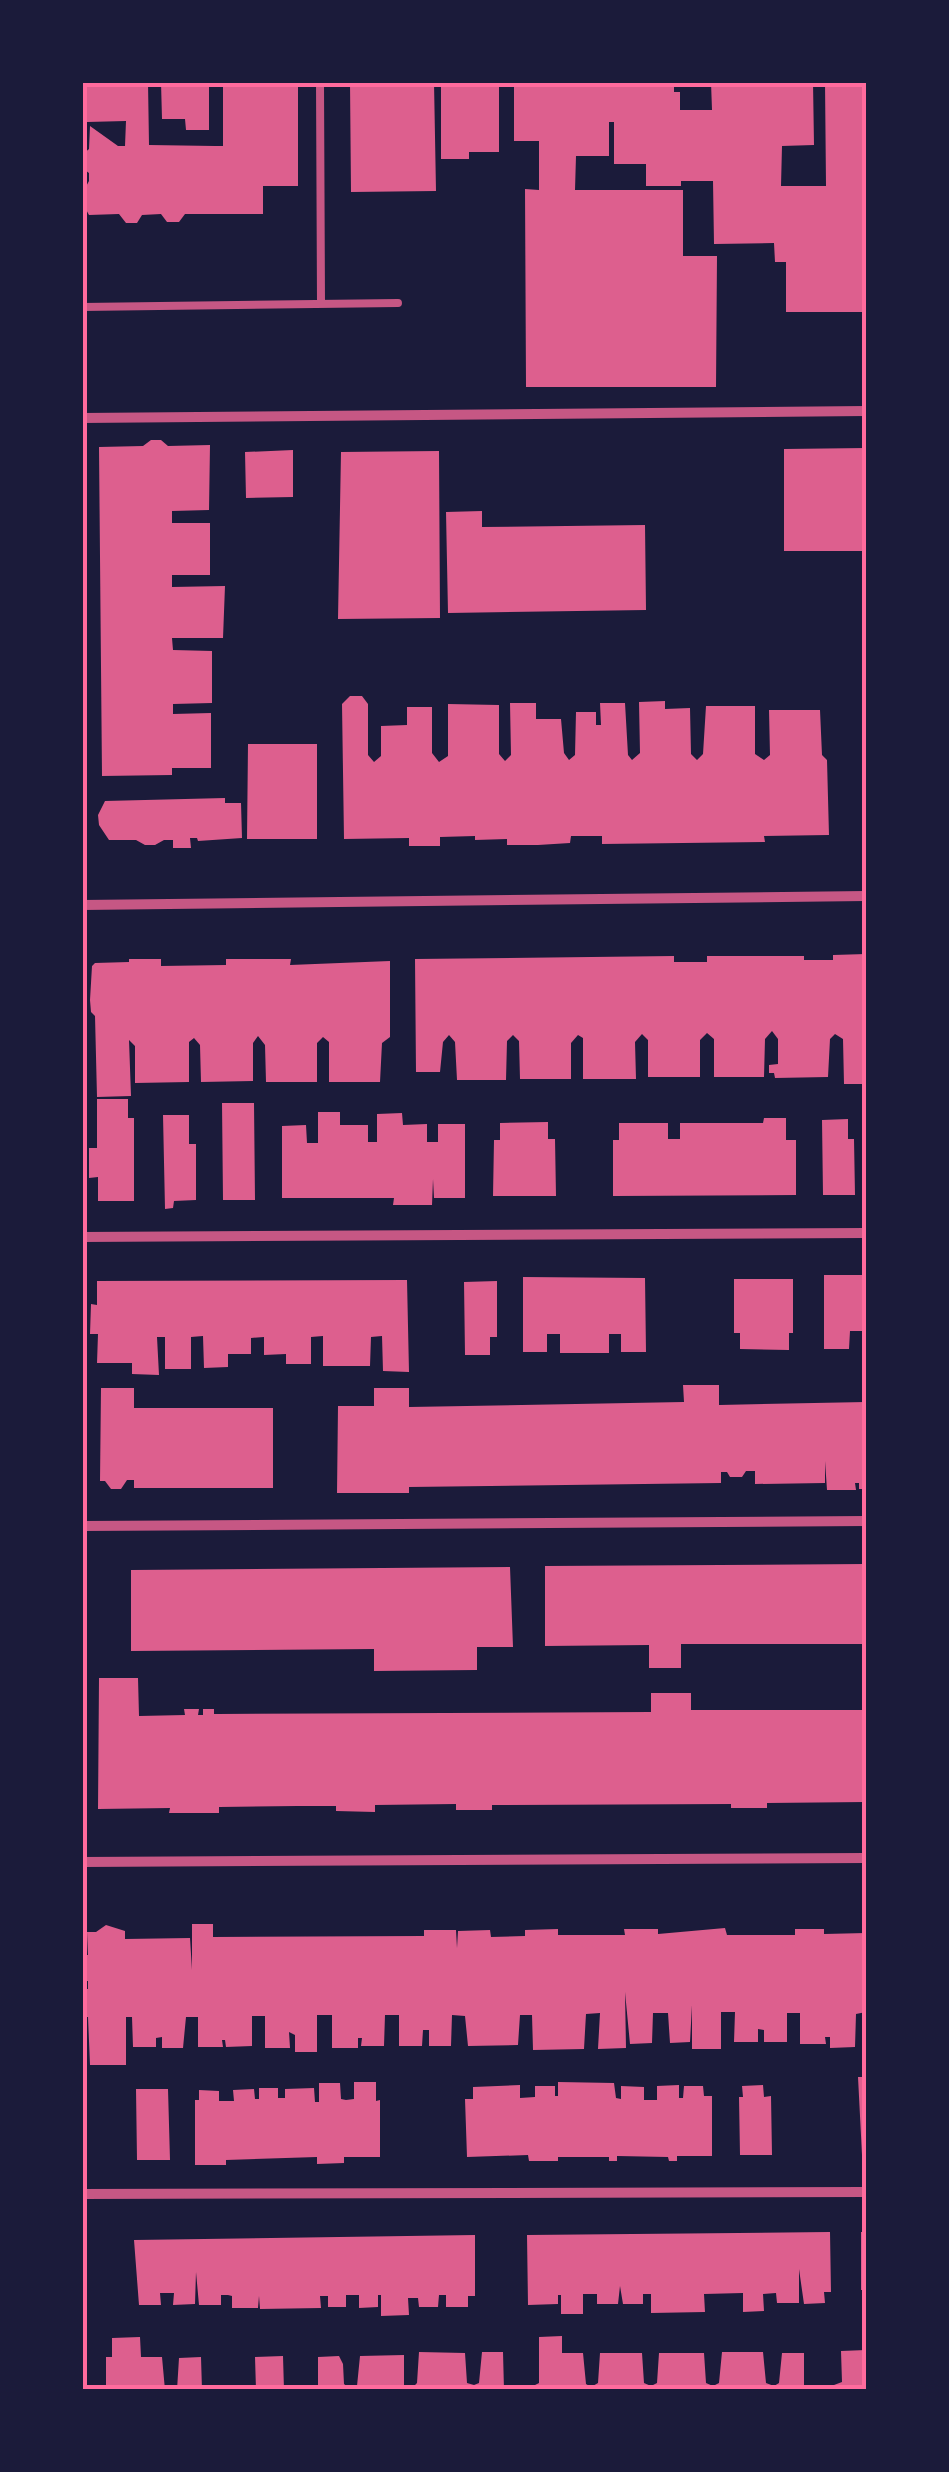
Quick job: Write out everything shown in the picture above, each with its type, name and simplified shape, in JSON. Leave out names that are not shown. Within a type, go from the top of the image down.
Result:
[{"type":"street","points":[[82,418],[866,411]]},
{"type":"street","points":[[82,905],[866,896]]},
{"type":"street","points":[[82,1237],[866,1233]]},
{"type":"street","points":[[82,1526],[866,1522]]},
{"type":"street","points":[[82,1862],[866,1858]]},
{"type":"street","points":[[82,2194],[866,2192]]},
{"type":"lane","points":[[320,82],[320,304]]},
{"type":"lane","points":[[82,306],[398,303]]},
{"type":"building","points":[[87,82],[148,82],[149,145],[223,146],[223,82],[298,82],[298,186],[263,186],[263,214],[185,214],[179,222],[167,222],[161,214],[142,215],[137,223],[126,223],[119,214],[89,215],[83,204],[83,192],[89,173],[82,168],[82,155],[89,149],[90,126],[118,146],[125,146],[126,121],[87,122]]},
{"type":"building","points":[[161,82],[209,82],[209,130],[186,130],[185,119],[162,119]]},
{"type":"building","points":[[350,82],[434,82],[436,191],[351,192]]},
{"type":"building","points":[[441,82],[499,82],[499,152],[469,152],[469,159],[441,159]]},
{"type":"building","points":[[514,82],[674,82],[674,92],[680,92],[680,110],[712,110],[711,82],[813,82],[814,145],[782,146],[781,186],[826,186],[825,82],[866,82],[866,312],[786,312],[786,262],[775,262],[774,243],[714,244],[713,181],[646,186],[646,164],[614,164],[614,122],[609,122],[609,156],[576,156],[575,190],[683,190],[683,256],[717,256],[716,387],[526,387],[525,189],[539,190],[539,141],[514,141]]},
{"type":"building","points":[[151,440],[161,440],[168,446],[210,445],[209,510],[172,511],[172,523],[210,523],[210,575],[172,575],[172,587],[225,586],[223,638],[172,638],[173,650],[212,651],[212,703],[173,704],[173,714],[211,713],[211,768],[172,768],[172,775],[102,776],[99,447],[143,446]]},
{"type":"building","points":[[866,448],[866,551],[784,551],[784,449]]},
{"type":"building","points":[[293,450],[293,497],[246,498],[245,452]]},
{"type":"building","points":[[439,451],[440,618],[338,619],[341,452]]},
{"type":"building","points":[[482,511],[482,527],[645,525],[646,610],[448,613],[446,512]]},
{"type":"building","points":[[350,696],[362,696],[368,704],[368,755],[374,762],[381,756],[381,726],[407,725],[407,707],[432,707],[432,753],[439,762],[448,756],[448,704],[499,705],[499,754],[505,761],[511,755],[510,703],[536,703],[536,719],[561,719],[564,753],[569,760],[575,755],[576,712],[596,712],[596,725],[601,725],[600,703],[625,703],[628,755],[632,760],[640,753],[639,702],[665,701],[665,709],[690,708],[691,754],[697,760],[703,754],[706,706],[755,706],[755,754],[764,760],[770,755],[769,710],[820,710],[822,755],[827,760],[829,835],[764,836],[765,842],[602,844],[602,836],[571,836],[570,843],[538,845],[507,845],[507,839],[475,840],[475,836],[440,837],[440,846],[409,846],[409,838],[344,839],[342,704]]},
{"type":"building","points":[[248,744],[317,744],[317,839],[247,839]]},
{"type":"building","points":[[225,798],[225,803],[241,803],[242,838],[190,838],[191,848],[173,848],[173,840],[145,845],[136,840],[109,840],[99,825],[98,815],[105,801]]},
{"type":"building","points":[[866,954],[866,1084],[844,1084],[843,1039],[835,1034],[830,1039],[828,1077],[775,1078],[774,1073],[769,1073],[769,1065],[778,1064],[778,1039],[772,1031],[765,1039],[764,1077],[714,1077],[714,1039],[707,1033],[700,1040],[700,1077],[648,1077],[648,1040],[642,1034],[635,1042],[636,1079],[583,1079],[583,1038],[578,1035],[571,1043],[571,1079],[520,1079],[519,1041],[513,1035],[507,1041],[506,1080],[457,1080],[455,1042],[449,1035],[443,1042],[440,1072],[416,1072],[415,959],[674,956],[674,962],[707,962],[707,956],[804,956],[804,960],[833,960],[833,955]]},
{"type":"building","points":[[129,959],[161,959],[161,966],[226,965],[226,959],[291,959],[290,965],[390,961],[390,1037],[382,1043],[380,1082],[329,1082],[329,1042],[323,1037],[317,1043],[317,1082],[266,1082],[265,1045],[258,1036],[253,1043],[253,1081],[201,1082],[200,1045],[194,1038],[189,1042],[189,1082],[135,1083],[135,1046],[129,1040],[131,1096],[97,1097],[95,1016],[90,1000],[92,966]]},
{"type":"building","points":[[97,1099],[128,1099],[128,1118],[134,1118],[134,1201],[98,1201],[98,1177],[89,1178],[89,1148],[97,1148]]},
{"type":"building","points":[[222,1103],[254,1103],[255,1200],[223,1200]]},
{"type":"building","points":[[318,1112],[340,1112],[340,1125],[368,1125],[368,1142],[377,1142],[377,1114],[402,1113],[403,1125],[427,1124],[427,1142],[438,1142],[438,1124],[465,1124],[465,1198],[434,1198],[433,1179],[432,1205],[393,1205],[394,1198],[282,1198],[282,1126],[306,1125],[307,1143],[318,1143]]},
{"type":"building","points":[[163,1115],[189,1115],[189,1144],[196,1144],[196,1200],[174,1201],[173,1208],[165,1209]]},
{"type":"building","points":[[764,1118],[786,1118],[786,1140],[796,1140],[796,1195],[613,1196],[613,1140],[619,1140],[619,1123],[668,1123],[668,1139],[680,1139],[680,1123],[763,1123]]},
{"type":"building","points":[[848,1119],[848,1139],[854,1139],[855,1195],[823,1195],[822,1120]]},
{"type":"building","points":[[548,1122],[548,1139],[555,1139],[556,1196],[493,1196],[494,1140],[500,1140],[500,1123]]},
{"type":"building","points":[[824,1275],[866,1275],[866,1363],[862,1331],[850,1331],[849,1349],[824,1349]]},
{"type":"building","points":[[523,1277],[645,1278],[646,1352],[621,1352],[621,1334],[609,1334],[609,1353],[560,1353],[560,1334],[547,1334],[547,1352],[523,1352]]},
{"type":"building","points":[[734,1279],[793,1279],[793,1333],[789,1333],[789,1350],[740,1349],[740,1333],[734,1333]]},
{"type":"building","points":[[407,1280],[409,1372],[383,1371],[382,1336],[371,1337],[370,1366],[323,1366],[323,1336],[311,1337],[311,1364],[286,1364],[286,1354],[264,1355],[264,1337],[251,1338],[251,1354],[228,1354],[228,1367],[204,1368],[203,1336],[191,1337],[191,1369],[165,1369],[165,1337],[157,1337],[159,1375],[132,1374],[132,1363],[97,1363],[98,1334],[90,1334],[91,1304],[97,1305],[97,1281]]},
{"type":"building","points":[[497,1281],[497,1337],[490,1337],[490,1355],[465,1355],[464,1282]]},
{"type":"building","points":[[683,1385],[719,1385],[719,1405],[866,1402],[866,1489],[859,1489],[859,1483],[855,1483],[856,1490],[827,1490],[825,1461],[825,1483],[755,1484],[755,1471],[746,1471],[742,1477],[721,1472],[721,1483],[409,1487],[409,1493],[337,1493],[338,1406],[374,1406],[374,1388],[409,1388],[409,1407],[684,1402]]},
{"type":"building","points":[[101,1388],[134,1388],[134,1408],[273,1408],[273,1488],[134,1488],[134,1480],[127,1480],[121,1489],[111,1489],[100,1481]]},
{"type":"building","points":[[866,1564],[866,1644],[681,1644],[681,1668],[649,1668],[649,1645],[545,1646],[545,1566]]},
{"type":"building","points":[[510,1567],[513,1647],[477,1647],[477,1670],[374,1671],[374,1649],[131,1651],[131,1570]]},
{"type":"building","points":[[99,1678],[138,1678],[139,1716],[185,1715],[184,1709],[199,1709],[198,1715],[203,1715],[203,1709],[214,1709],[214,1714],[651,1712],[651,1693],[691,1693],[691,1710],[866,1710],[866,1802],[767,1803],[767,1808],[731,1808],[731,1804],[492,1805],[492,1810],[456,1810],[456,1804],[375,1805],[375,1812],[336,1811],[336,1806],[219,1807],[219,1813],[169,1813],[170,1808],[98,1809]]},
{"type":"building","points":[[192,1924],[213,1924],[213,1937],[424,1936],[424,1930],[456,1930],[457,1948],[458,1931],[490,1930],[491,1937],[525,1936],[525,1930],[558,1929],[558,1935],[625,1935],[624,1929],[658,1929],[658,1934],[725,1928],[727,1935],[795,1935],[795,1929],[824,1929],[824,1934],[866,1933],[866,2012],[856,2014],[855,2047],[830,2048],[830,2037],[825,2037],[826,2044],[800,2044],[800,2013],[787,2013],[787,2042],[764,2042],[764,2030],[758,2029],[758,2042],[734,2042],[735,2012],[721,2012],[721,2049],[692,2049],[692,2005],[690,2042],[670,2043],[668,2013],[653,2013],[652,2043],[630,2044],[625,1992],[626,2048],[598,2049],[600,2013],[586,2014],[584,2049],[533,2050],[532,2015],[520,2015],[518,2045],[468,2046],[465,2016],[452,2015],[451,2046],[429,2046],[429,2030],[423,2030],[422,2046],[399,2046],[399,2015],[385,2015],[384,2046],[361,2046],[362,2038],[358,2038],[358,2048],[332,2048],[332,2015],[317,2015],[317,2052],[295,2052],[295,2035],[289,2032],[290,2048],[265,2048],[265,2016],[252,2016],[252,2046],[226,2047],[222,2040],[223,2047],[198,2047],[198,2017],[186,2017],[183,2048],[162,2048],[162,2037],[156,2038],[156,2047],[133,2047],[132,2017],[126,2017],[126,2065],[90,2065],[88,2017],[82,2017],[82,1989],[88,1989],[88,1981],[82,1981],[82,1955],[88,1955],[87,1932],[96,1932],[106,1925],[125,1931],[125,1939],[190,1938],[192,1970]]},
{"type":"building","points":[[858,2077],[866,2077],[866,2155],[862,2155]]},
{"type":"building","points":[[354,2082],[376,2082],[376,2101],[380,2100],[380,2157],[344,2157],[344,2163],[317,2164],[317,2157],[195,2165],[195,2100],[199,2100],[199,2090],[219,2091],[219,2101],[234,2101],[233,2090],[254,2089],[255,2099],[259,2099],[259,2088],[278,2088],[278,2098],[285,2098],[285,2089],[314,2088],[315,2102],[319,2102],[319,2083],[340,2083],[341,2099],[346,2100],[354,2099]]},
{"type":"building","points":[[558,2082],[614,2083],[616,2098],[621,2099],[621,2086],[644,2087],[644,2100],[657,2100],[657,2086],[679,2085],[679,2098],[683,2098],[684,2086],[703,2086],[704,2096],[712,2096],[712,2156],[677,2156],[677,2161],[669,2161],[668,2157],[617,2156],[617,2161],[609,2161],[609,2157],[529,2161],[528,2155],[467,2157],[465,2099],[473,2099],[473,2087],[520,2085],[520,2098],[535,2097],[535,2086],[555,2086],[558,2096]]},
{"type":"building","points":[[763,2085],[764,2097],[771,2096],[772,2155],[740,2155],[742,2086]]},
{"type":"building","points":[[136,2089],[168,2089],[170,2160],[137,2160]]},
{"type":"building","points":[[830,2232],[831,2292],[824,2292],[825,2303],[804,2304],[799,2269],[799,2303],[777,2303],[776,2293],[763,2294],[764,2311],[743,2312],[743,2293],[704,2294],[705,2312],[651,2313],[651,2294],[643,2294],[643,2304],[623,2304],[620,2286],[618,2304],[597,2304],[597,2294],[583,2294],[583,2314],[561,2314],[561,2295],[558,2304],[528,2305],[527,2235]]},
{"type":"building","points":[[861,2232],[866,2232],[866,2290],[861,2290]]},
{"type":"building","points":[[475,2235],[475,2296],[468,2296],[468,2307],[446,2307],[446,2295],[439,2295],[438,2307],[419,2307],[418,2298],[408,2298],[409,2315],[381,2316],[381,2295],[378,2307],[359,2308],[359,2295],[346,2295],[346,2307],[328,2307],[328,2296],[320,2296],[321,2308],[260,2309],[259,2296],[258,2308],[232,2308],[232,2296],[228,2295],[221,2295],[221,2305],[199,2305],[196,2272],[195,2304],[173,2305],[174,2293],[160,2293],[161,2305],[139,2305],[134,2240]]},
{"type":"building","points":[[562,2336],[562,2353],[583,2353],[586,2384],[591,2387],[598,2383],[600,2353],[642,2353],[644,2383],[651,2386],[657,2383],[659,2353],[704,2353],[706,2383],[713,2386],[719,2383],[722,2352],[763,2352],[766,2383],[774,2386],[779,2383],[782,2353],[804,2353],[804,2390],[525,2390],[539,2383],[539,2337]]},
{"type":"building","points":[[140,2337],[141,2357],[162,2357],[165,2390],[106,2390],[106,2357],[112,2357],[112,2338]]},
{"type":"building","points":[[866,2350],[866,2390],[834,2390],[834,2385],[842,2382],[841,2351]]},
{"type":"building","points":[[419,2352],[465,2353],[467,2383],[474,2385],[479,2383],[482,2352],[503,2352],[504,2390],[410,2390],[417,2383]]},
{"type":"building","points":[[404,2355],[404,2390],[318,2390],[318,2357],[339,2356],[344,2384],[350,2389],[357,2386],[360,2356]]},
{"type":"building","points":[[283,2356],[284,2390],[256,2390],[255,2357]]},
{"type":"building","points":[[201,2357],[202,2390],[177,2390],[179,2358]]}]
